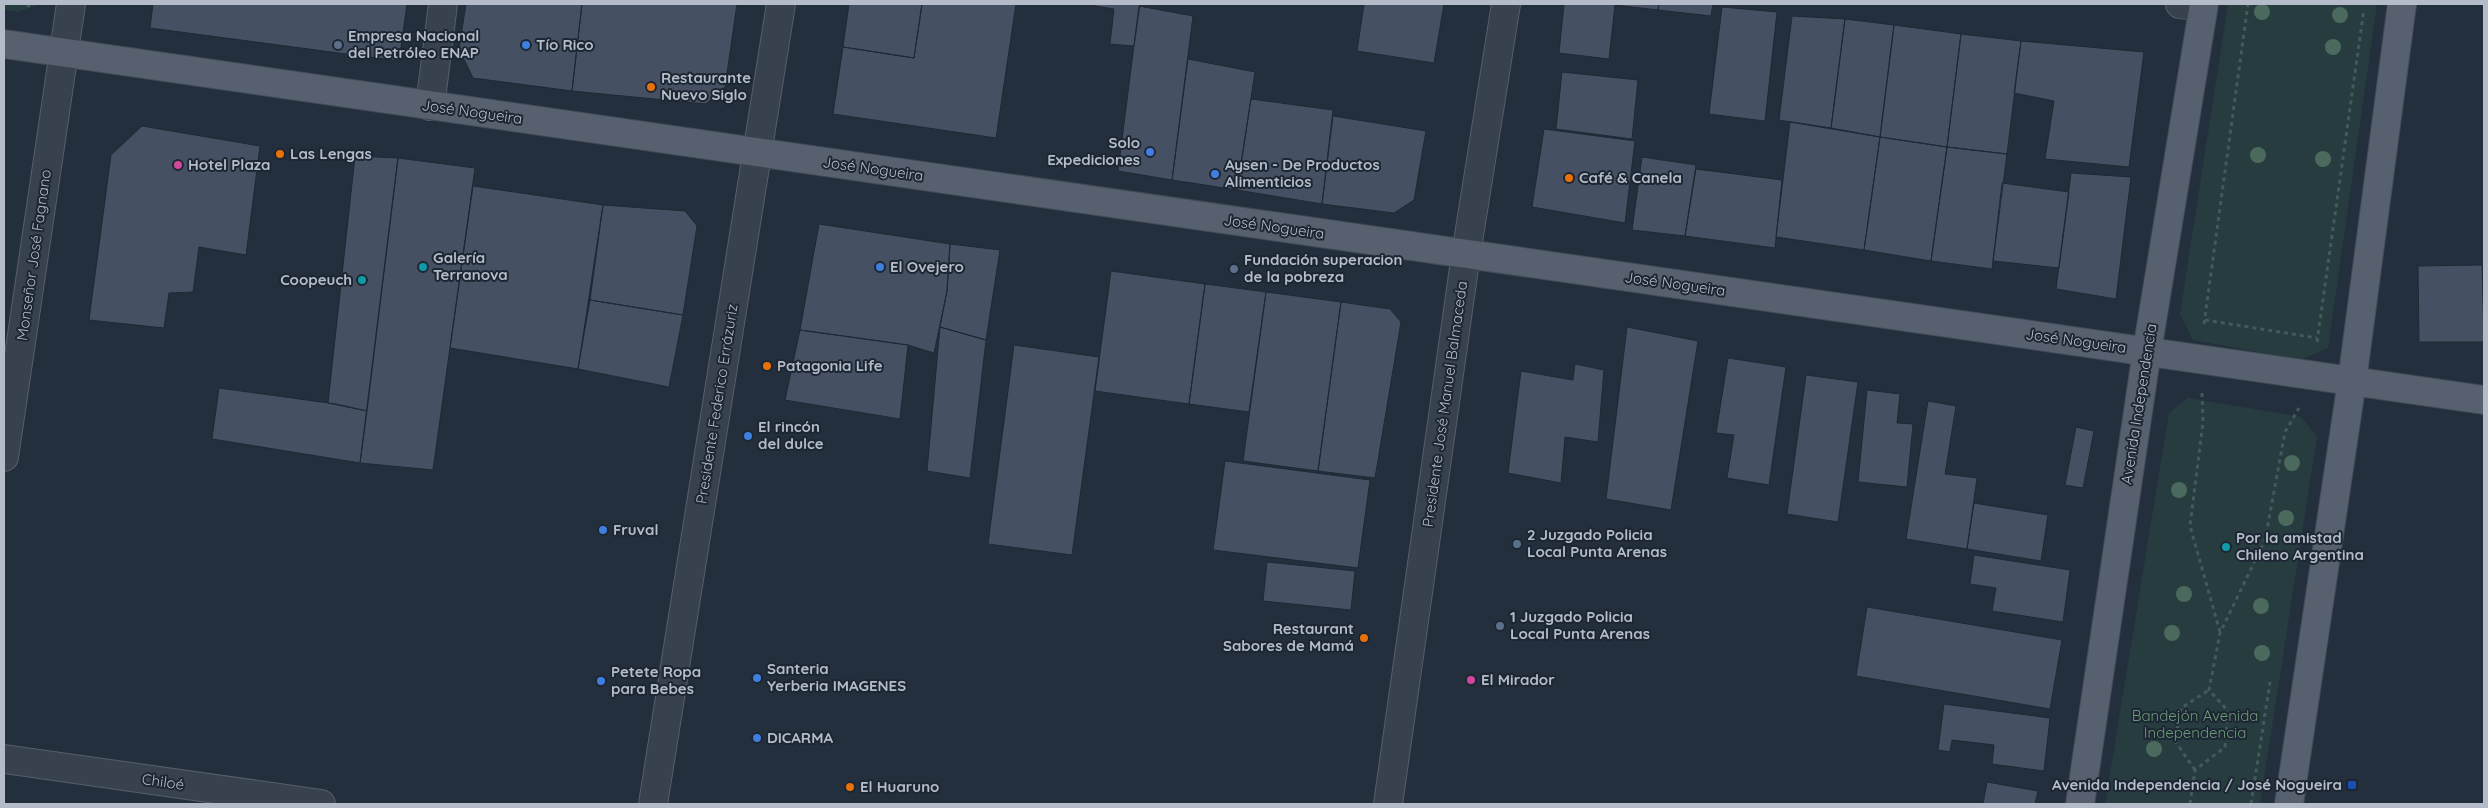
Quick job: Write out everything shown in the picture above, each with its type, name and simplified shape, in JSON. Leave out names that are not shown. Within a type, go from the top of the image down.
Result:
[{"type":"main road","points":[[2289,804],[2352,381],[2402,4]]},
{"type":"main road","name":"Avenida Independencia","points":[[2080,804],[2196,5]]},
{"type":"main road","name":"José Nogueira","points":[[4,44],[2484,400]]},
{"type":"street","name":"Monseñor José Fagnano","points":[[4,457],[71,4]]},
{"type":"street","points":[[430,106],[443,4]]},
{"type":"street","name":"Presidente Federico Errázuriz","points":[[653,804],[781,4]]},
{"type":"street","name":"Presidente José Manuel Balmaceda","points":[[1388,804],[1466,254],[1506,4]]},
{"type":"street","name":"Chiloé","points":[[4,759],[321,804]]},
{"type":"path","points":[[27,4],[32,10]]},
{"type":"path","points":[[2220,633],[2190,526],[2203,422],[2202,360],[2205,320],[2248,4]]},
{"type":"path","points":[[2190,804],[2195,770],[2175,741],[2181,708],[2209,690],[2220,633],[2265,540],[2285,432],[2318,376],[2317,338],[2365,4]]},
{"type":"path","points":[[2205,320],[2317,338]]},
{"type":"path","points":[[2195,770],[2225,747],[2228,711],[2209,690]]},
{"type":"green space","points":[[4,4],[40,4],[18,12],[4,10]]},
{"type":"green space","points":[[2228,4],[2377,4],[2328,348],[2300,360],[2193,340],[2180,314]]},
{"type":"green space","name":"Bandejón Avenida Independencia","points":[[2188,398],[2301,417],[2317,437],[2260,804],[2105,804],[2169,413]]},
{"type":"building","name":"Empresa Nacional del Petróleo ENAP","points":[[153,4],[407,4],[399,61],[150,28]]},
{"type":"building","points":[[466,4],[582,4],[572,91],[473,78],[459,49]]},
{"type":"building","points":[[582,4],[737,4],[725,87],[706,104],[572,91]]},
{"type":"building","points":[[849,4],[922,4],[914,58],[843,47]]},
{"type":"building","points":[[922,4],[1016,4],[996,138],[833,114],[843,47],[914,58]]},
{"type":"building","points":[[1095,4],[1140,4],[1134,46],[1110,44],[1114,9],[1095,6]]},
{"type":"building","points":[[1364,4],[1444,4],[1434,63],[1357,51]]},
{"type":"building","points":[[1564,4],[1659,4],[1658,10],[1615,5],[1609,59],[1559,53]]},
{"type":"building","points":[[1659,4],[1713,4],[1711,16],[1658,10]]},
{"type":"building","points":[[1139,6],[1193,16],[1172,180],[1118,171]]},
{"type":"building","points":[[1722,7],[1777,12],[1765,121],[1709,114]]},
{"type":"building","points":[[1792,16],[1845,19],[1831,128],[1779,120]]},
{"type":"building","points":[[1845,19],[1894,25],[1880,137],[1831,128]]},
{"type":"building","points":[[1894,25],[1961,34],[1947,147],[1880,137]]},
{"type":"building","points":[[1961,34],[2021,41],[2007,154],[1947,147]]},
{"type":"building","points":[[2021,41],[2144,52],[2129,167],[2045,159],[2054,101],[2014,93]]},
{"type":"building","points":[[1188,59],[1255,72],[1237,190],[1172,180]]},
{"type":"building","points":[[1562,72],[1638,80],[1632,139],[1556,129]]},
{"type":"building","points":[[1251,99],[1333,110],[1322,204],[1237,190]]},
{"type":"building","points":[[1333,116],[1426,131],[1414,200],[1394,213],[1322,204]]},
{"type":"building","points":[[1790,122],[1880,137],[1864,250],[1776,237]]},
{"type":"building","points":[[142,126],[260,146],[246,255],[199,247],[193,292],[169,293],[164,328],[89,320],[111,155]]},
{"type":"building","points":[[1544,129],[1635,141],[1625,223],[1532,207]]},
{"type":"building","points":[[1880,137],[1947,147],[1931,261],[1864,250]]},
{"type":"building","points":[[1947,147],[2007,154],[1992,269],[1931,261]]},
{"type":"building","name":"Coopeuch","points":[[355,156],[398,158],[367,411],[328,403]]},
{"type":"building","points":[[1642,157],[1696,165],[1685,236],[1632,230]]},
{"type":"building","name":"Galería Terranova","points":[[398,158],[475,168],[433,470],[360,463]]},
{"type":"building","points":[[1696,169],[1782,180],[1775,248],[1685,236]]},
{"type":"building","points":[[2071,173],[2131,177],[2116,299],[2056,289]]},
{"type":"building","points":[[2002,183],[2069,192],[2059,268],[1993,261]]},
{"type":"building","points":[[473,186],[603,205],[578,369],[450,348]]},
{"type":"building","points":[[603,205],[685,211],[697,226],[683,315],[590,300]]},
{"type":"building","name":"El Ovejero","points":[[819,224],[950,244],[947,291],[934,353],[908,345],[800,330]]},
{"type":"building","points":[[950,244],[1000,250],[986,340],[940,327],[947,291]]},
{"type":"building","points":[[2482,265],[2484,342],[2419,342],[2418,266]]},
{"type":"building","points":[[1111,271],[1205,284],[1189,404],[1095,391]]},
{"type":"building","points":[[1205,284],[1266,292],[1249,412],[1189,404]]},
{"type":"building","points":[[1266,292],[1341,302],[1318,471],[1243,461]]},
{"type":"building","points":[[590,300],[683,315],[669,387],[578,369]]},
{"type":"building","points":[[1341,302],[1390,309],[1401,322],[1375,478],[1318,471]]},
{"type":"building","points":[[940,327],[986,340],[970,478],[927,471]]},
{"type":"building","points":[[1627,327],[1698,341],[1671,510],[1606,499]]},
{"type":"building","points":[[800,330],[908,345],[900,419],[785,400]]},
{"type":"building","points":[[1014,345],[1099,357],[1072,555],[988,544]]},
{"type":"building","points":[[1728,358],[1786,367],[1769,485],[1727,478],[1734,435],[1716,433]]},
{"type":"building","points":[[1575,364],[1604,370],[1598,442],[1565,437],[1561,483],[1508,473],[1521,371],[1573,380]]},
{"type":"building","points":[[1806,375],[1858,382],[1838,522],[1787,514]]},
{"type":"building","points":[[219,388],[336,404],[367,411],[360,463],[212,439]]},
{"type":"building","points":[[1867,390],[1900,394],[1897,423],[1913,424],[1907,487],[1858,482]]},
{"type":"building","points":[[1928,401],[1956,406],[1945,474],[1977,478],[1967,549],[1906,539]]},
{"type":"building","points":[[2076,427],[2094,431],[2083,488],[2065,485]]},
{"type":"building","points":[[1225,461],[1370,480],[1358,568],[1213,550]]},
{"type":"building","points":[[1974,503],[2048,515],[2041,561],[1967,549]]},
{"type":"building","points":[[1974,555],[2070,570],[2063,622],[1992,611],[1996,588],[1970,584]]},
{"type":"building","points":[[1267,562],[1355,571],[1351,610],[1263,601]]},
{"type":"building","points":[[1867,607],[2062,640],[2050,709],[1856,676]]},
{"type":"building","points":[[1944,704],[2050,718],[2044,771],[1992,764],[1994,745],[1952,740],[1950,752],[1938,750]]},
{"type":"building","points":[[1987,782],[2038,791],[2035,804],[1983,804]]},
{"type":"place","name":"Empresa Nacional del Petróleo ENAP","points":[[338,45]]},
{"type":"place","name":"Tío Rico","points":[[526,45]]},
{"type":"place","name":"Restaurante Nuevo Siglo","points":[[651,87]]},
{"type":"place","name":"Solo Expediciones","points":[[1150,152]]},
{"type":"place","name":"Las Lengas","points":[[280,154]]},
{"type":"place","name":"Hotel Plaza","points":[[178,165]]},
{"type":"place","name":"Aysen - De Productos Alimenticios","points":[[1215,174]]},
{"type":"place","name":"Café & Canela","points":[[1569,178]]},
{"type":"place","name":"Galería Terranova","points":[[423,267]]},
{"type":"place","name":"El Ovejero","points":[[880,267]]},
{"type":"place","name":"Fundación superacion de la pobreza","points":[[1234,269]]},
{"type":"place","name":"Coopeuch","points":[[362,280]]},
{"type":"place","name":"Patagonia Life","points":[[767,366]]},
{"type":"place","name":"El rincón del dulce","points":[[748,436]]},
{"type":"place","name":"Fruval","points":[[603,530]]},
{"type":"place","name":"2 Juzgado Policia Local Punta Arenas","points":[[1517,544]]},
{"type":"place","name":"Por la amistad Chileno Argentina","points":[[2226,547]]},
{"type":"place","name":"1 Juzgado Policia Local Punta Arenas","points":[[1500,626]]},
{"type":"place","name":"Restaurant Sabores de Mamá","points":[[1364,638]]},
{"type":"place","name":"Santeria Yerberia IMAGENES","points":[[757,678]]},
{"type":"place","name":"El Mirador","points":[[1471,680]]},
{"type":"place","name":"Petete Ropa para Bebes","points":[[601,681]]},
{"type":"place","name":"DICARMA","points":[[757,738]]},
{"type":"place","name":"Avenida Independencia / José Nogueira","points":[[2352,785]]},
{"type":"place","name":"El Huaruno","points":[[850,787]]}]
